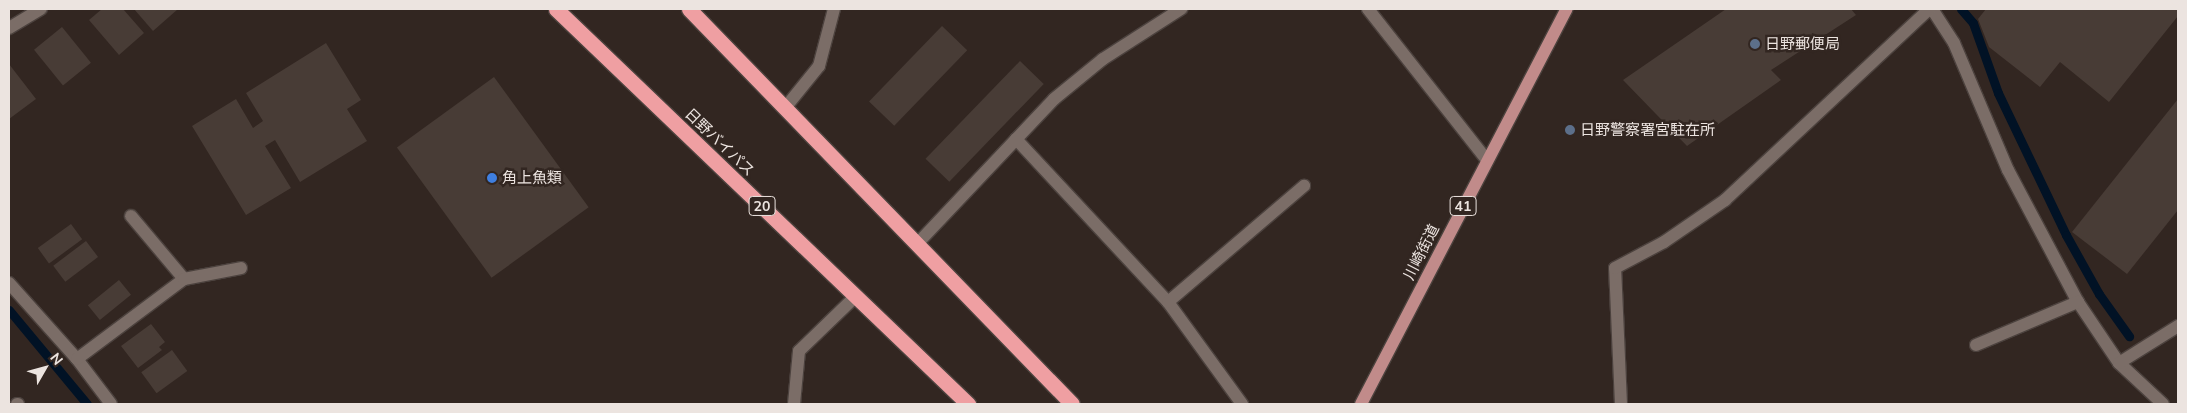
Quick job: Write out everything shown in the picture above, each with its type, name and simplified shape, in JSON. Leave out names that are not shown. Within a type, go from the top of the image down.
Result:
[{"type":"highway","name":"日野バイパス","points":[[556,9],[968,404]]},
{"type":"highway","points":[[689,9],[1072,404]]},
{"type":"main road","name":"川崎街道","points":[[1361,404],[1567,9]]},
{"type":"street","points":[[9,28],[41,9]]},
{"type":"street","points":[[785,108],[819,66],[834,9]]},
{"type":"street","points":[[917,244],[1054,99],[1103,58],[1181,9]]},
{"type":"street","points":[[1368,9],[1487,160]]},
{"type":"street","points":[[1621,404],[1615,268],[1664,242],[1725,200],[1930,9],[1954,43],[2008,170],[2078,302],[2119,363],[2163,404]]},
{"type":"street","points":[[1016,139],[1168,302],[1242,404]]},
{"type":"street","points":[[1168,302],[1304,186]]},
{"type":"street","points":[[131,216],[184,278]]},
{"type":"street","points":[[77,359],[184,278],[241,268]]},
{"type":"street","points":[[9,283],[77,359],[111,404]]},
{"type":"street","points":[[794,404],[800,351],[856,296]]},
{"type":"street","points":[[1976,344],[2078,302]]},
{"type":"street","points":[[2119,363],[2177,330]]},
{"type":"building","points":[[102,9],[123,9],[144,33],[119,55],[89,20]]},
{"type":"building","points":[[134,9],[178,9],[153,31]]},
{"type":"building","points":[[1726,9],[1851,9],[1856,15],[1771,70],[1781,80],[1687,146],[1623,80]]},
{"type":"building","points":[[1986,9],[2178,9],[2178,16],[2109,102],[2060,62],[2040,87],[1989,47],[1978,19]]},
{"type":"building","points":[[942,26],[967,50],[894,126],[869,102]]},
{"type":"building","points":[[62,27],[91,63],[63,85],[34,50]]},
{"type":"building","points":[[326,43],[361,100],[347,109],[367,141],[300,182],[275,140],[265,146],[291,188],[246,215],[192,126],[236,99],[253,128],[263,121],[246,93]]},
{"type":"building","points":[[1020,61],[1044,84],[949,182],[926,159]]},
{"type":"building","points":[[9,64],[36,99],[9,119]]},
{"type":"building","name":"角上魚類","points":[[494,77],[589,207],[492,278],[397,148]]},
{"type":"building","points":[[2178,99],[2178,210],[2127,274],[2072,232]]},
{"type":"building","points":[[71,224],[82,239],[49,263],[38,248]]},
{"type":"building","points":[[86,241],[98,257],[65,282],[53,266]]},
{"type":"building","points":[[119,280],[131,295],[100,320],[88,305]]},
{"type":"building","points":[[151,324],[165,342],[159,347],[162,350],[138,368],[121,346]]},
{"type":"building","points":[[172,350],[187,371],[157,393],[141,372]]},
{"type":"waterway","points":[[1961,9],[1973,23],[1998,93],[2066,235],[2099,294],[2129,336]]},
{"type":"waterway","points":[[9,310],[87,404]]},
{"type":"place","name":"日野郵便局","points":[[1755,44]]},
{"type":"place","name":"日野警察署宮駐在所","points":[[1570,130]]},
{"type":"place","name":"角上魚類","points":[[492,178]]}]
